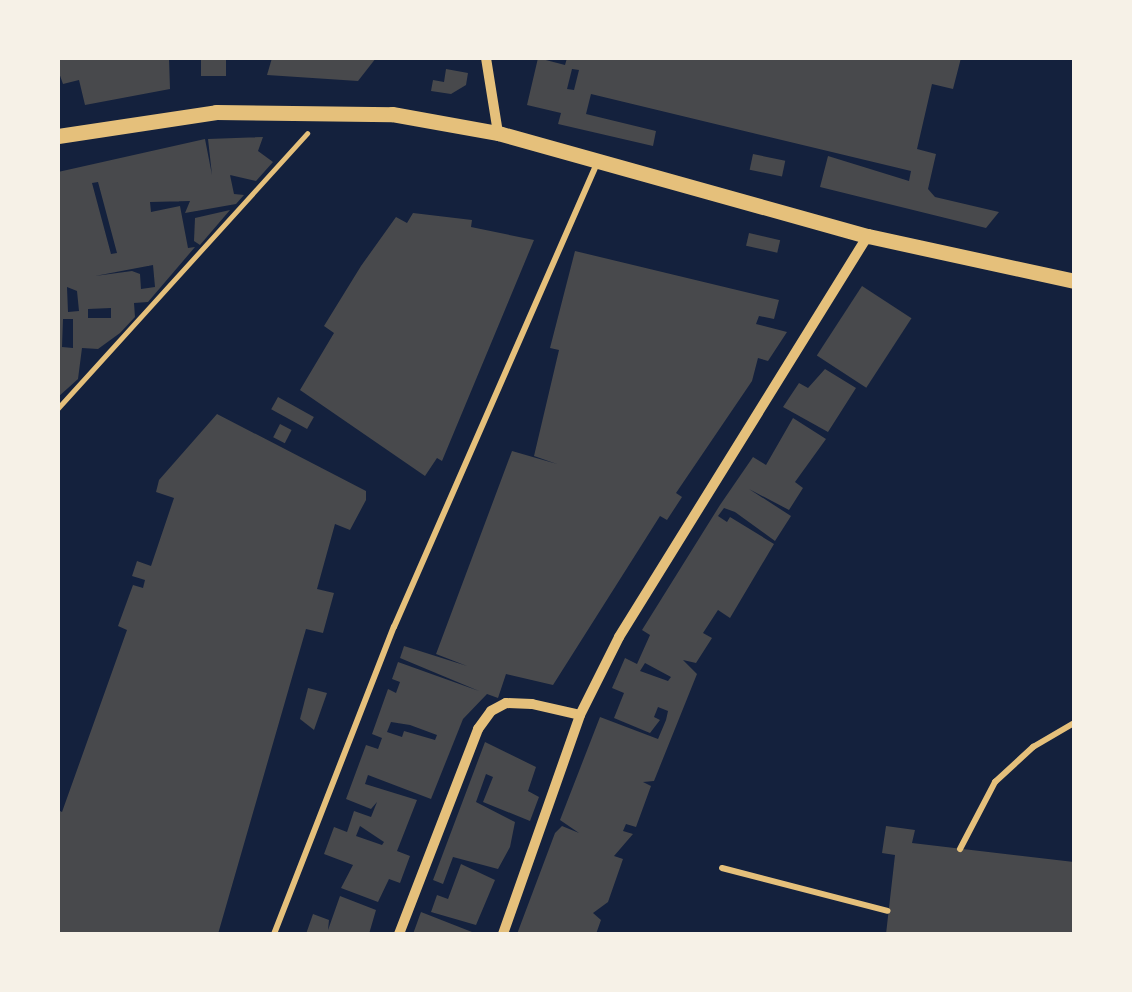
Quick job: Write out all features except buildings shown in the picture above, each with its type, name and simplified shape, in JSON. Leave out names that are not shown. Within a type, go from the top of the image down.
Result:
[{"type":"main road","points":[[58,136],[216,112],[392,114],[498,132],[868,236],[1074,281]]},
{"type":"street","points":[[486,58],[498,132]]},
{"type":"street","points":[[502,934],[580,716],[619,637],[868,236]]},
{"type":"street","points":[[399,934],[478,729],[491,711],[506,703],[532,704],[580,716]]},
{"type":"lane","points":[[274,934],[394,627],[599,160]]},
{"type":"lane","points":[[960,849],[995,782],[1033,747],[1074,723]]},
{"type":"lane","points":[[722,868],[888,912]]},
{"type":"path","points":[[58,408],[326,112]]}]
